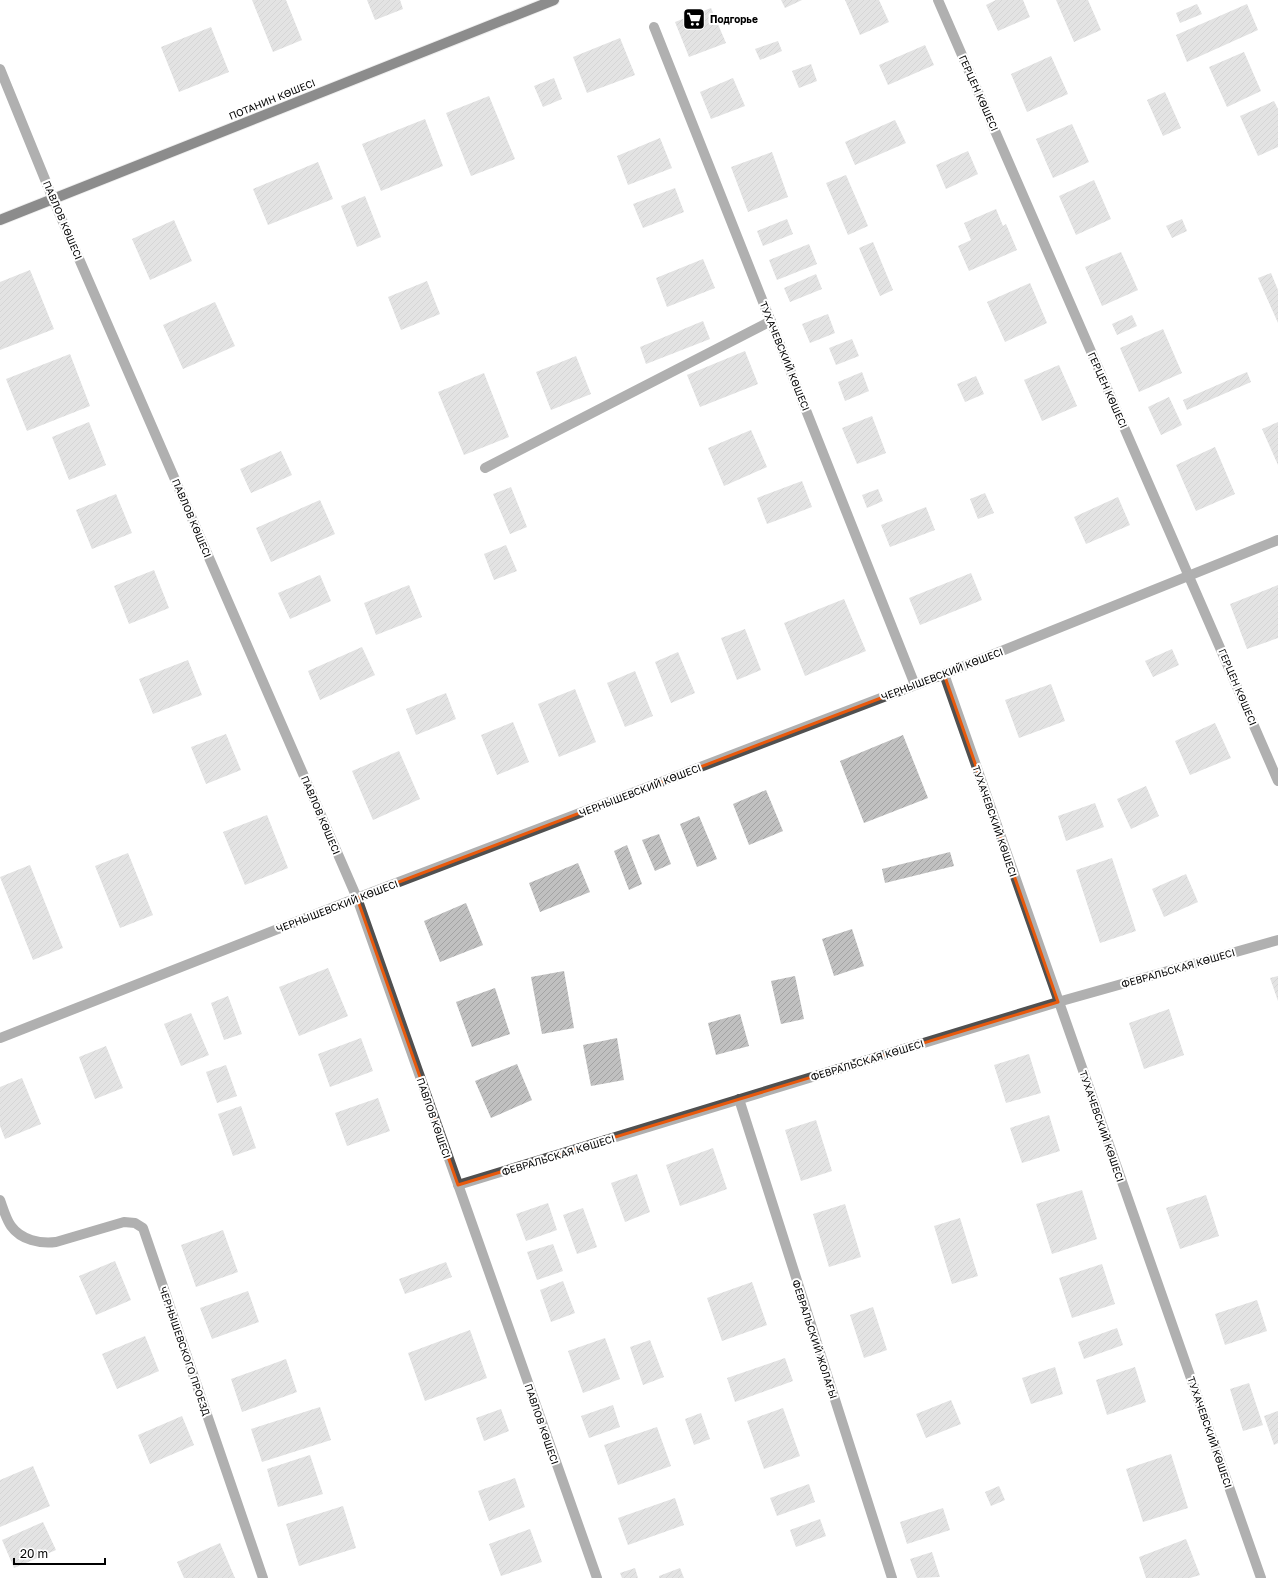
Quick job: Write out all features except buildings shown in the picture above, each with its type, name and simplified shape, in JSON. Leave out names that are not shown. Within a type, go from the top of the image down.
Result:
[{"type":"main road","name":"ПОТАНИН КӨШЕСІ","points":[[0,220],[554,0]]},
{"type":"street","name":"ГЕРЦЕН КӨШЕСІ","points":[[938,0],[1278,781]]},
{"type":"street","name":"ТУХАЧЕВСКИЙ КӨШЕСІ","points":[[654,27],[915,685]]},
{"type":"street","name":"ПАВЛОВ КӨШЕСІ","points":[[0,69],[53,199],[357,898],[597,1578]]},
{"type":"street","points":[[485,468],[771,320]]},
{"type":"street","name":"ЧЕРНЫШЕВСКИЙ КӨШЕСІ","points":[[0,1038],[357,898],[944,674],[1278,540]]},
{"type":"street","name":"ТУХАЧЕВСКИЙ КӨШЕСІ","points":[[944,674],[1261,1578]]},
{"type":"street","name":"ФЕВРАЛЬСКАЯ КӨШЕСІ","points":[[458,1185],[1058,1002],[1278,940]]},
{"type":"street","name":"ФЕВРАЛЬСКИЙ ЖОЛАҒЫ","points":[[739,1100],[892,1578]]},
{"type":"street","name":"ЧЕРНЫШЕВСКОГО ПРОЕЗД","points":[[0,1200],[11,1226],[22,1236],[36,1242],[56,1242],[124,1222],[135,1223],[143,1228],[263,1578]]},
{"type":"highlighted area","points":[[944,674],[1058,1002],[458,1185],[357,898]]},
{"type":"place","name":"Подгорье","points":[[694,19]]}]
